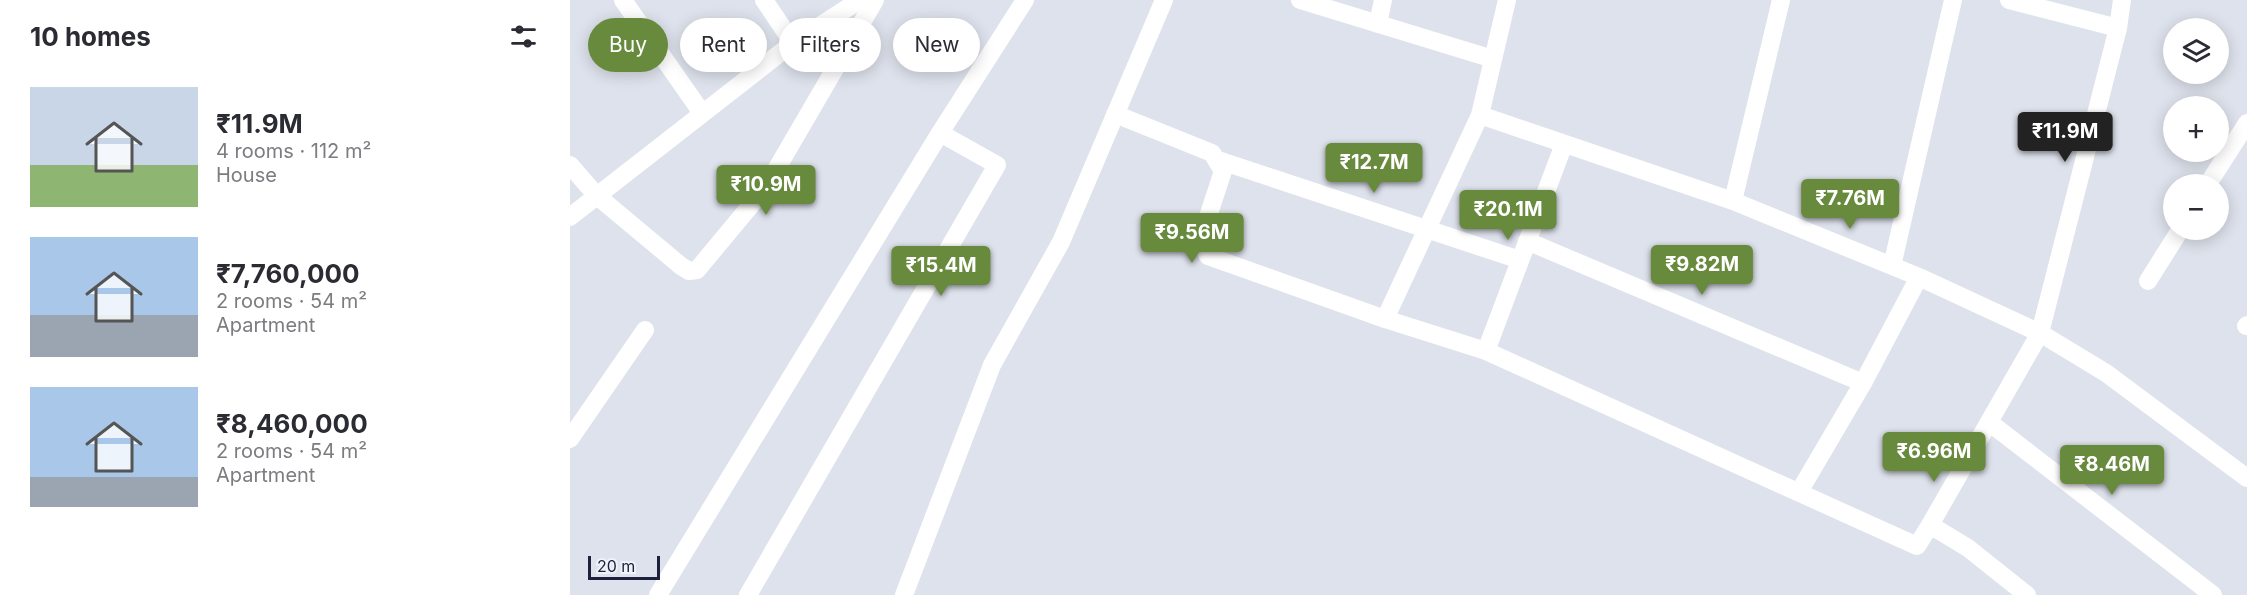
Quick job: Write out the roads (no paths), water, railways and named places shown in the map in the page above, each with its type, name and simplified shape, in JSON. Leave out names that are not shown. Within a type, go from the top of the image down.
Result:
[{"type":"street","points":[[623,0],[702,113]]},
{"type":"street","points":[[764,0],[779,22]]},
{"type":"street","points":[[832,18],[860,0]]},
{"type":"street","points":[[570,165],[596,195],[681,266],[689,271],[697,270],[766,187],[875,0]]},
{"type":"street","points":[[658,595],[940,133],[1025,0]]},
{"type":"street","points":[[904,595],[992,365],[1061,242],[1164,0]]},
{"type":"street","points":[[1300,0],[1493,59]]},
{"type":"street","points":[[1378,24],[1383,0]]},
{"type":"street","points":[[1385,319],[1480,115],[1507,0]]},
{"type":"street","points":[[1733,201],[1781,0]]},
{"type":"street","points":[[1892,266],[1953,0]]},
{"type":"street","points":[[2009,0],[2118,28]]},
{"type":"street","points":[[1115,114],[1212,153],[1218,160],[1222,171],[1201,238],[1208,256],[1385,319],[1486,351],[1917,546],[2040,333],[2118,28],[2122,0]]},
{"type":"street","points":[[570,217],[779,54]]},
{"type":"street","points":[[1480,115],[1733,201],[1919,277],[2040,333],[2106,373],[2247,478]]},
{"type":"street","points":[[2214,174],[2247,123]]},
{"type":"street","points":[[748,595],[997,165],[940,133]]},
{"type":"street","points":[[1486,351],[1564,144]]},
{"type":"street","points":[[1218,160],[1520,260]]},
{"type":"street","points":[[2148,281],[2174,240]]},
{"type":"street","points":[[1527,241],[1863,383]]},
{"type":"street","points":[[1799,492],[1863,383],[1919,277]]},
{"type":"street","points":[[570,439],[645,330]]},
{"type":"street","points":[[1990,423],[2213,595]]},
{"type":"street","points":[[1930,525],[1968,548],[2027,595]]}]
